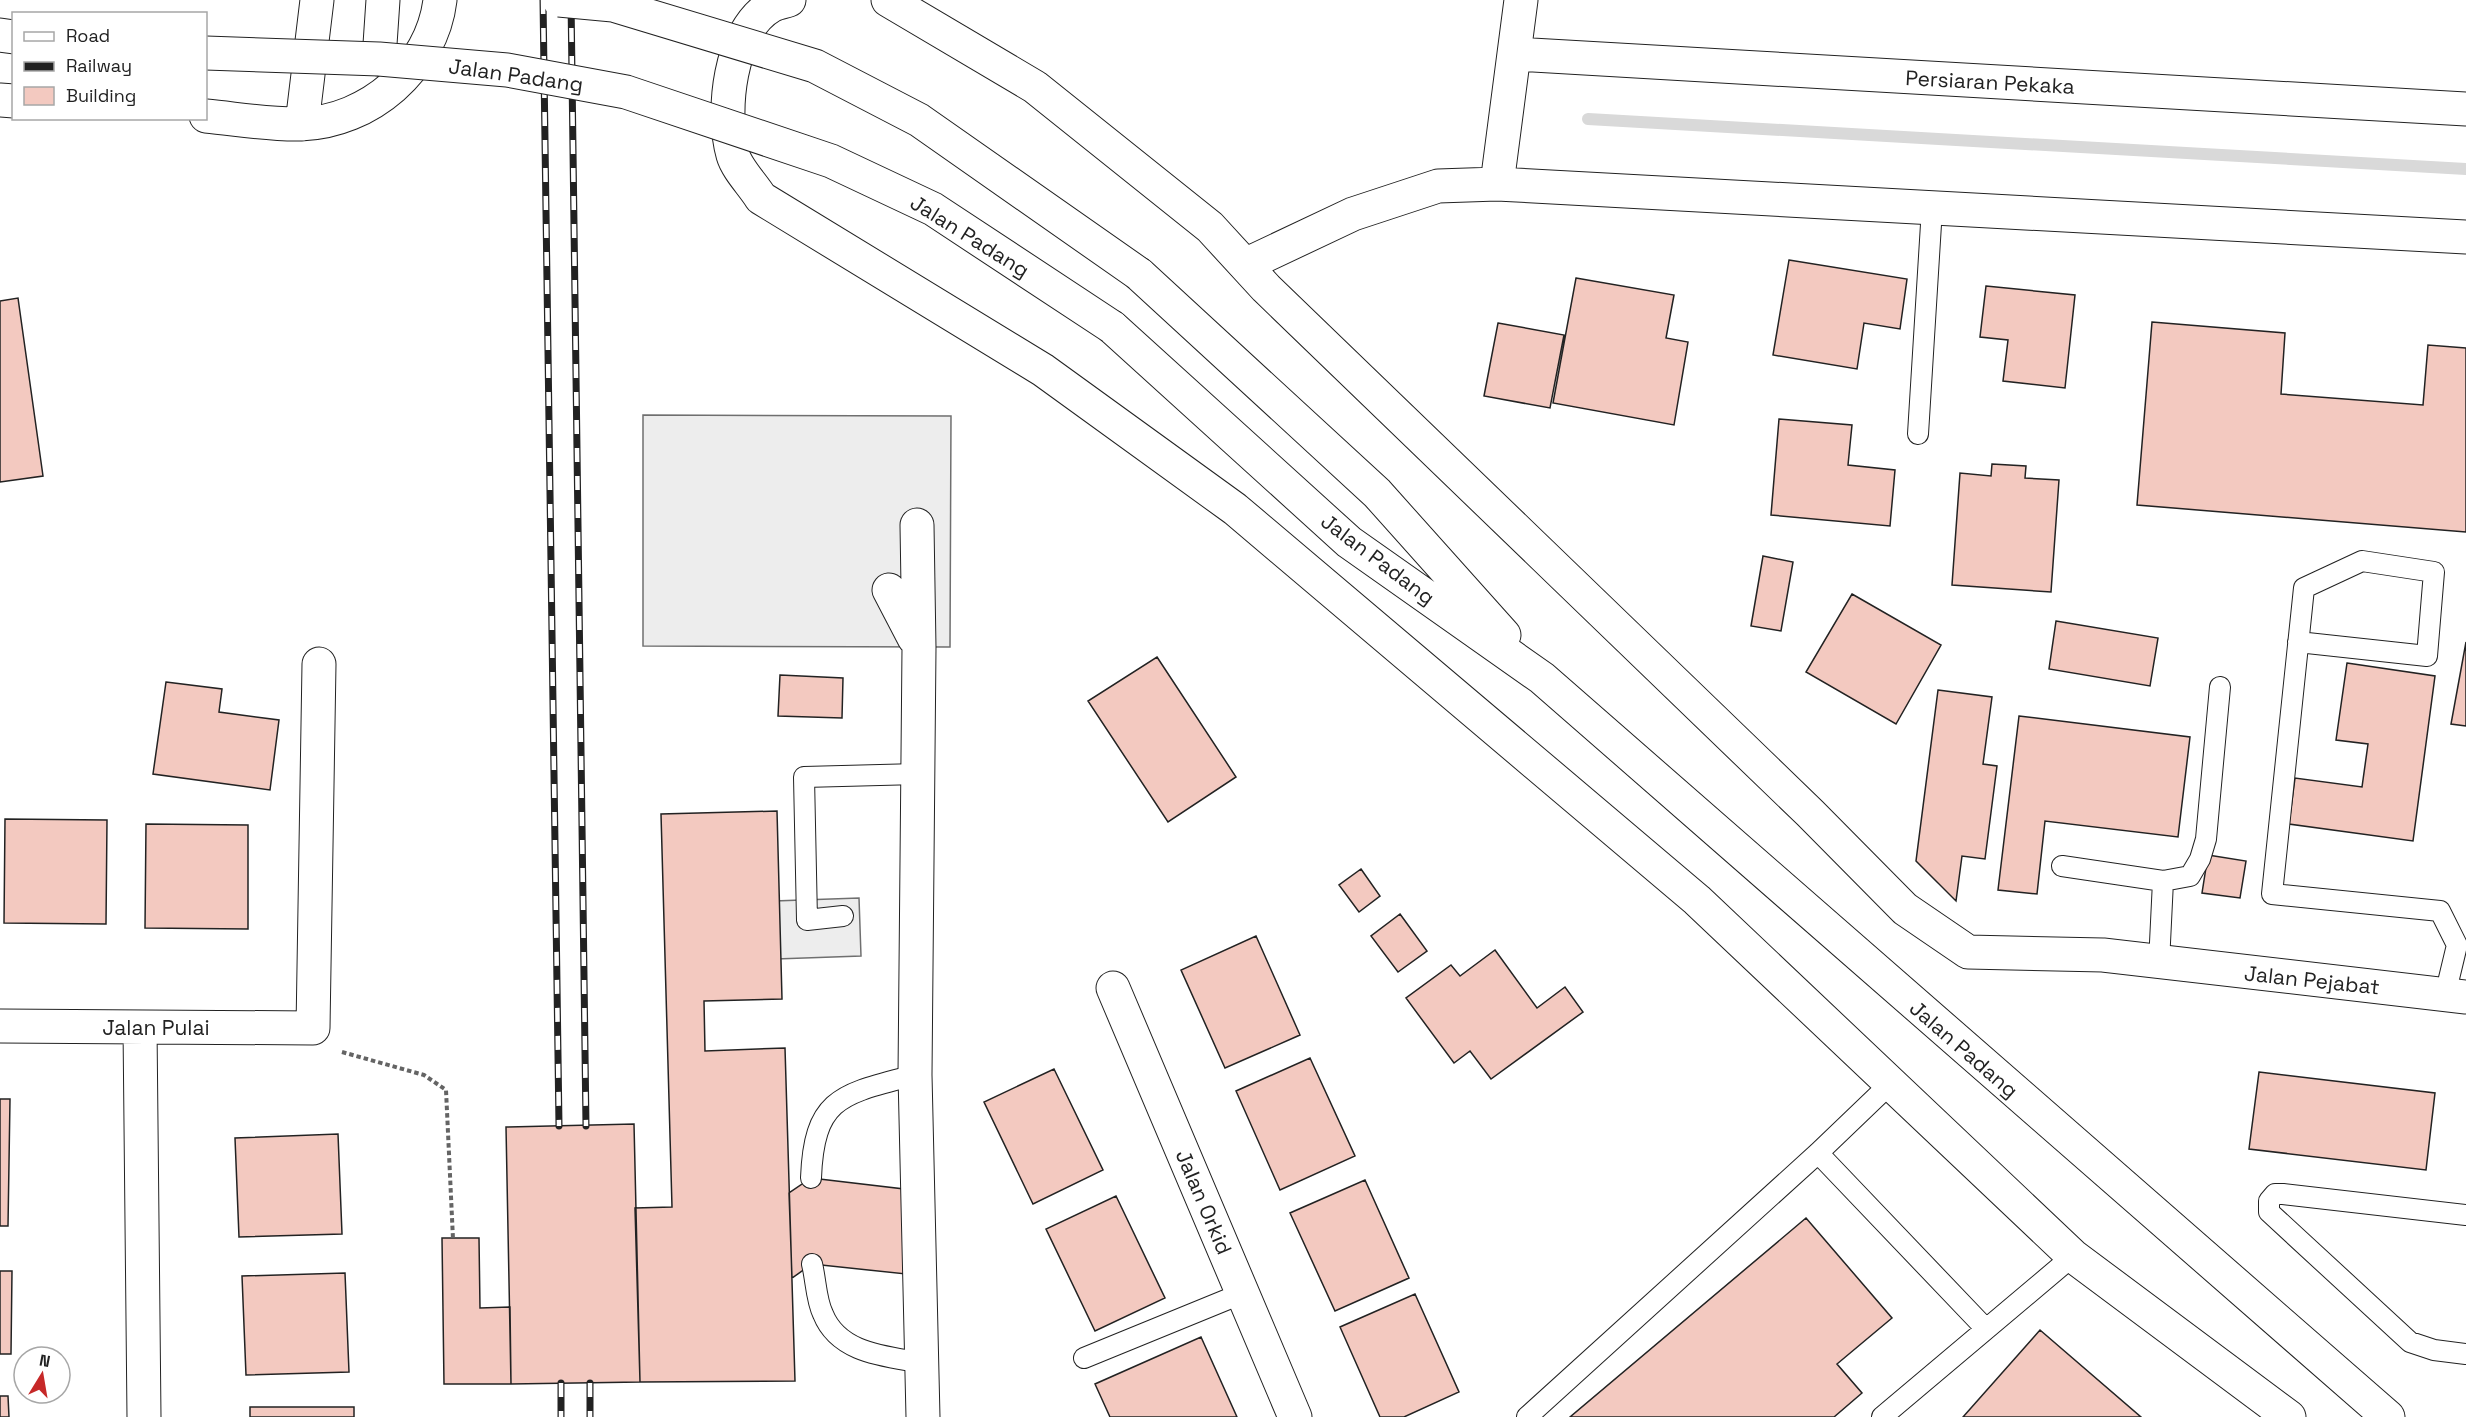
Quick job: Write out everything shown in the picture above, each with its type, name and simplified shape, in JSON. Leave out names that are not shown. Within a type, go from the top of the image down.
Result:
[{"type":"street","points":[[302,124],[317,0]]},
{"type":"street","points":[[379,59],[383,0]]},
{"type":"street","points":[[207,116],[302,124],[342,115],[372,103],[403,80],[421,52],[438,11],[440,0]]},
{"type":"street","name":"Jalan Padang","points":[[559,0],[607,3],[826,71],[919,120],[1139,274],[1377,493],[1542,678]]},
{"type":"street","points":[[789,0],[770,7],[748,30],[734,60],[726,108],[734,157],[761,198],[1043,370],[1235,509],[1697,900],[2073,1256],[2289,1417]]},
{"type":"street","points":[[888,0],[1035,87],[1210,227],[1245,265],[1353,214],[1438,186],[1497,184],[2466,237]]},
{"type":"street","points":[[1497,184],[1521,0]]},
{"type":"street","name":"Jalan Padang","points":[[207,54],[379,59],[507,70],[626,92],[831,161],[933,209],[1112,327],[1349,542],[1542,678],[2388,1417]]},
{"type":"street","name":"Persiaran Pekaka","points":[[1514,54],[2466,109]]},
{"type":"street","name":"Jalan Pejabat","points":[[1245,265],[1905,909],[1968,952],[2103,955],[2456,996]]},
{"type":"street","points":[[917,525],[919,648],[915,1075],[923,1417]]},
{"type":"street","points":[[889,590],[919,648]]},
{"type":"street","points":[[313,1028],[319,664]]},
{"type":"street","name":"Jalan Orkid","points":[[1113,988],[1295,1417]]},
{"type":"street","name":"Jalan Pulai","points":[[0,1026],[313,1028]]},
{"type":"street","points":[[140,1027],[144,1417]]},
{"type":"lane","points":[[1918,434],[1932,208]]},
{"type":"lane","points":[[2298,642],[2427,656],[2434,572],[2362,561],[2304,588],[2298,642],[2272,894],[2440,911],[2457,945],[2456,996]]},
{"type":"lane","points":[[2062,866],[2163,881],[2190,876],[2200,859],[2206,839],[2220,687]]},
{"type":"lane","points":[[843,916],[807,920],[804,777],[918,774]]},
{"type":"lane","points":[[2159,963],[2163,881]]},
{"type":"lane","points":[[811,1178],[812,1147],[821,1119],[837,1102],[861,1089],[915,1075]]},
{"type":"lane","points":[[1527,1417],[1818,1153],[1891,1083]]},
{"type":"lane","points":[[1818,1153],[1986,1329]]},
{"type":"lane","points":[[2466,1215],[2283,1194],[2275,1194],[2269,1201],[2269,1212],[2276,1220],[2410,1342],[2434,1350],[2466,1354]]},
{"type":"lane","points":[[1882,1417],[2073,1256]]},
{"type":"lane","points":[[812,1264],[823,1314],[838,1338],[864,1351],[923,1363]]},
{"type":"lane","points":[[1084,1358],[1243,1293]]},
{"type":"path","points":[[313,1028],[330,1048],[424,1075],[446,1090],[453,1239]]},
{"type":"shaded area","points":[[643,415],[951,416],[950,647],[643,646]]},
{"type":"shaded area","points":[[859,898],[861,956],[776,959],[774,901]]},
{"type":"building","points":[[1789,260],[1907,279],[1900,329],[1864,323],[1857,369],[1773,355]]},
{"type":"building","points":[[1576,278],[1674,295],[1666,338],[1688,342],[1674,425],[1553,403]]},
{"type":"building","points":[[1986,286],[2075,295],[2065,388],[2003,381],[2008,340],[1980,337]]},
{"type":"building","points":[[18,298],[43,476],[0,482],[0,301]]},
{"type":"building","points":[[2152,322],[2285,333],[2281,394],[2423,405],[2428,345],[2466,348],[2466,532],[2137,505]]},
{"type":"building","points":[[1498,323],[1564,335],[1550,408],[1484,396]]},
{"type":"building","points":[[1779,419],[1852,425],[1848,465],[1895,470],[1890,526],[1771,515]]},
{"type":"building","points":[[1992,464],[2026,466],[2025,478],[2059,480],[2051,592],[1952,585],[1960,473],[1991,476]]},
{"type":"building","points":[[1763,556],[1793,562],[1781,631],[1751,626]]},
{"type":"building","points":[[1852,594],[1941,645],[1896,724],[1806,672]]},
{"type":"building","points":[[2056,621],[2158,638],[2150,686],[2049,669]]},
{"type":"building","points":[[2466,642],[2466,726],[2451,724]]},
{"type":"building","points":[[1157,657],[1236,777],[1168,822],[1088,701]]},
{"type":"building","points":[[2347,663],[2435,676],[2413,841],[2289,824],[2295,778],[2362,787],[2368,744],[2336,740]]},
{"type":"building","points":[[780,675],[843,678],[842,718],[778,716]]},
{"type":"building","points":[[166,682],[222,689],[219,712],[279,720],[270,790],[153,774]]},
{"type":"building","points":[[1938,690],[1992,697],[1983,764],[1997,766],[1985,859],[1962,856],[1956,901],[1916,861]]},
{"type":"building","points":[[2019,716],[2190,737],[2178,837],[2045,821],[2037,894],[1998,890]]},
{"type":"building","points":[[777,811],[782,999],[704,1001],[705,1051],[785,1048],[795,1381],[640,1382],[635,1208],[672,1207],[661,814]]},
{"type":"building","points":[[5,819],[107,820],[106,924],[4,923]]},
{"type":"building","points":[[146,824],[248,825],[248,929],[145,928]]},
{"type":"building","points":[[2208,855],[2246,861],[2240,898],[2202,893]]},
{"type":"building","points":[[1361,869],[1380,896],[1359,912],[1339,885]]},
{"type":"building","points":[[1400,914],[1427,951],[1398,972],[1371,936]]},
{"type":"building","points":[[1256,936],[1300,1035],[1225,1068],[1181,970]]},
{"type":"building","points":[[1495,950],[1537,1008],[1565,987],[1583,1012],[1491,1079],[1470,1051],[1454,1063],[1406,998],[1451,965],[1460,976]]},
{"type":"building","points":[[1310,1058],[1355,1156],[1280,1190],[1236,1091]]},
{"type":"building","points":[[1054,1069],[1103,1170],[1033,1204],[984,1102]]},
{"type":"building","points":[[2259,1072],[2435,1093],[2426,1170],[2249,1149]]},
{"type":"building","points":[[0,1099],[10,1099],[8,1226],[0,1226]]},
{"type":"building","points":[[634,1124],[640,1382],[511,1384],[506,1127]]},
{"type":"building","points":[[338,1134],[342,1234],[239,1237],[235,1138]]},
{"type":"building","points":[[811,1178],[904,1189],[906,1274],[812,1264],[792,1278],[789,1193]]},
{"type":"building","points":[[1365,1180],[1409,1278],[1335,1311],[1290,1213]]},
{"type":"building","points":[[1116,1196],[1165,1298],[1095,1331],[1046,1229]]},
{"type":"building","points":[[1806,1218],[1892,1318],[1837,1364],[1862,1393],[1834,1417],[1570,1417]]},
{"type":"building","points":[[442,1238],[479,1238],[480,1308],[510,1307],[511,1384],[444,1384]]},
{"type":"building","points":[[0,1271],[12,1271],[11,1354],[0,1354]]},
{"type":"building","points":[[345,1273],[349,1372],[246,1375],[242,1276]]},
{"type":"building","points":[[1415,1294],[1459,1392],[1404,1417],[1380,1417],[1340,1327]]},
{"type":"building","points":[[2040,1330],[2141,1417],[1963,1417]]},
{"type":"building","points":[[1201,1337],[1237,1417],[1110,1417],[1095,1384]]},
{"type":"building","points":[[0,1396],[8,1396],[9,1417],[0,1417]]},
{"type":"building","points":[[250,1407],[354,1407],[354,1417],[250,1417]]},
{"type":"waterway","points":[[1588,119],[2466,169]]},
{"type":"railway","points":[[543,0],[559,1126]]},
{"type":"railway","points":[[571,0],[586,1126]]},
{"type":"railway","points":[[561,1383],[561,1417]]},
{"type":"railway","points":[[590,1383],[590,1417]]}]
